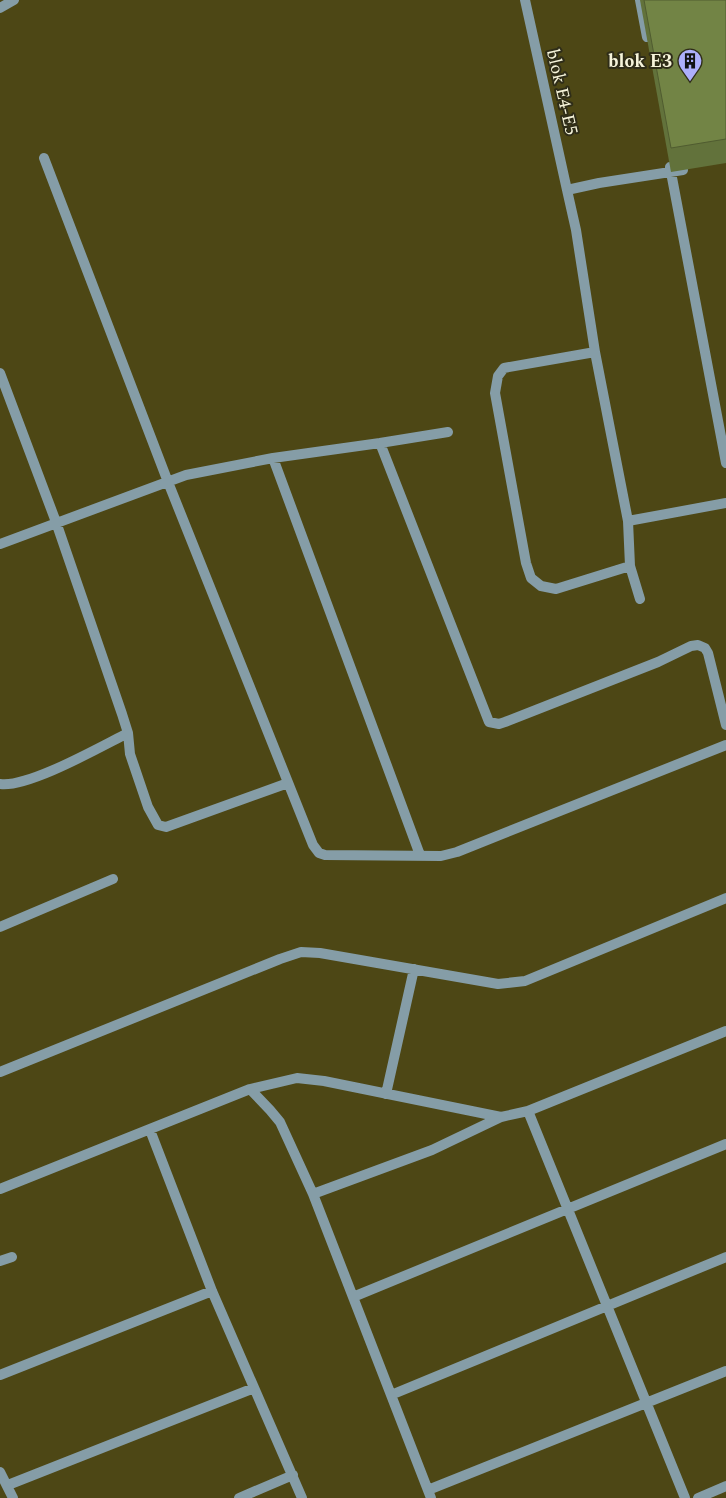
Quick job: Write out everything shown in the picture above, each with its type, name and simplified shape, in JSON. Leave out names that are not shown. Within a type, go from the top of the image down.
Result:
[{"type":"street","points":[[0,8],[14,0]]},
{"type":"street","name":"blok E4-E5","points":[[525,0],[576,230],[595,352],[628,521],[630,566],[640,599]]},
{"type":"street","points":[[640,0],[649,48]]},
{"type":"street","points":[[668,153],[726,463]]},
{"type":"street","points":[[44,158],[168,482],[313,845],[319,853],[326,856],[441,856],[457,852],[718,749],[726,744]]},
{"type":"street","points":[[567,190],[689,169]]},
{"type":"street","points":[[595,352],[504,368],[498,376],[495,393],[530,578],[541,586],[556,589],[630,566]]},
{"type":"street","points":[[0,373],[56,522],[128,733],[130,754],[148,807],[158,825],[166,827],[288,783]]},
{"type":"street","points":[[0,544],[186,475],[273,458],[448,432]]},
{"type":"street","points":[[380,443],[489,722],[499,724],[505,722],[698,645],[705,648],[708,653],[726,725]]},
{"type":"street","points":[[273,458],[420,855]]},
{"type":"street","points":[[628,521],[726,503]]},
{"type":"street","points":[[0,784],[6,785],[35,778],[128,733]]},
{"type":"street","points":[[0,927],[113,879]]},
{"type":"street","points":[[0,1072],[301,952],[320,953],[498,984],[525,981],[726,898]]},
{"type":"street","points":[[386,1094],[414,969]]},
{"type":"street","points":[[314,1194],[432,1150],[502,1117],[528,1111],[726,1031]]},
{"type":"street","points":[[0,1189],[250,1090],[297,1078],[324,1081],[502,1117]]},
{"type":"street","points":[[250,1090],[280,1122],[314,1194],[430,1494],[726,1371]]},
{"type":"street","points":[[528,1111],[685,1498]]},
{"type":"street","points":[[150,1130],[212,1291],[302,1498]]},
{"type":"street","points":[[353,1297],[726,1144]]},
{"type":"street","points":[[0,1261],[12,1257]]},
{"type":"street","points":[[391,1395],[726,1257]]},
{"type":"street","points":[[0,1375],[212,1291]]},
{"type":"street","points":[[8,1486],[254,1388]]},
{"type":"street","points":[[0,1472],[13,1498]]},
{"type":"street","points":[[239,1498],[292,1475]]},
{"type":"street","points":[[698,1498],[726,1486]]},
{"type":"building","name":"blok E3","points":[[644,0],[726,0],[726,139],[671,148]]},
{"type":"place","name":"blok E3","points":[[690,82]]}]
